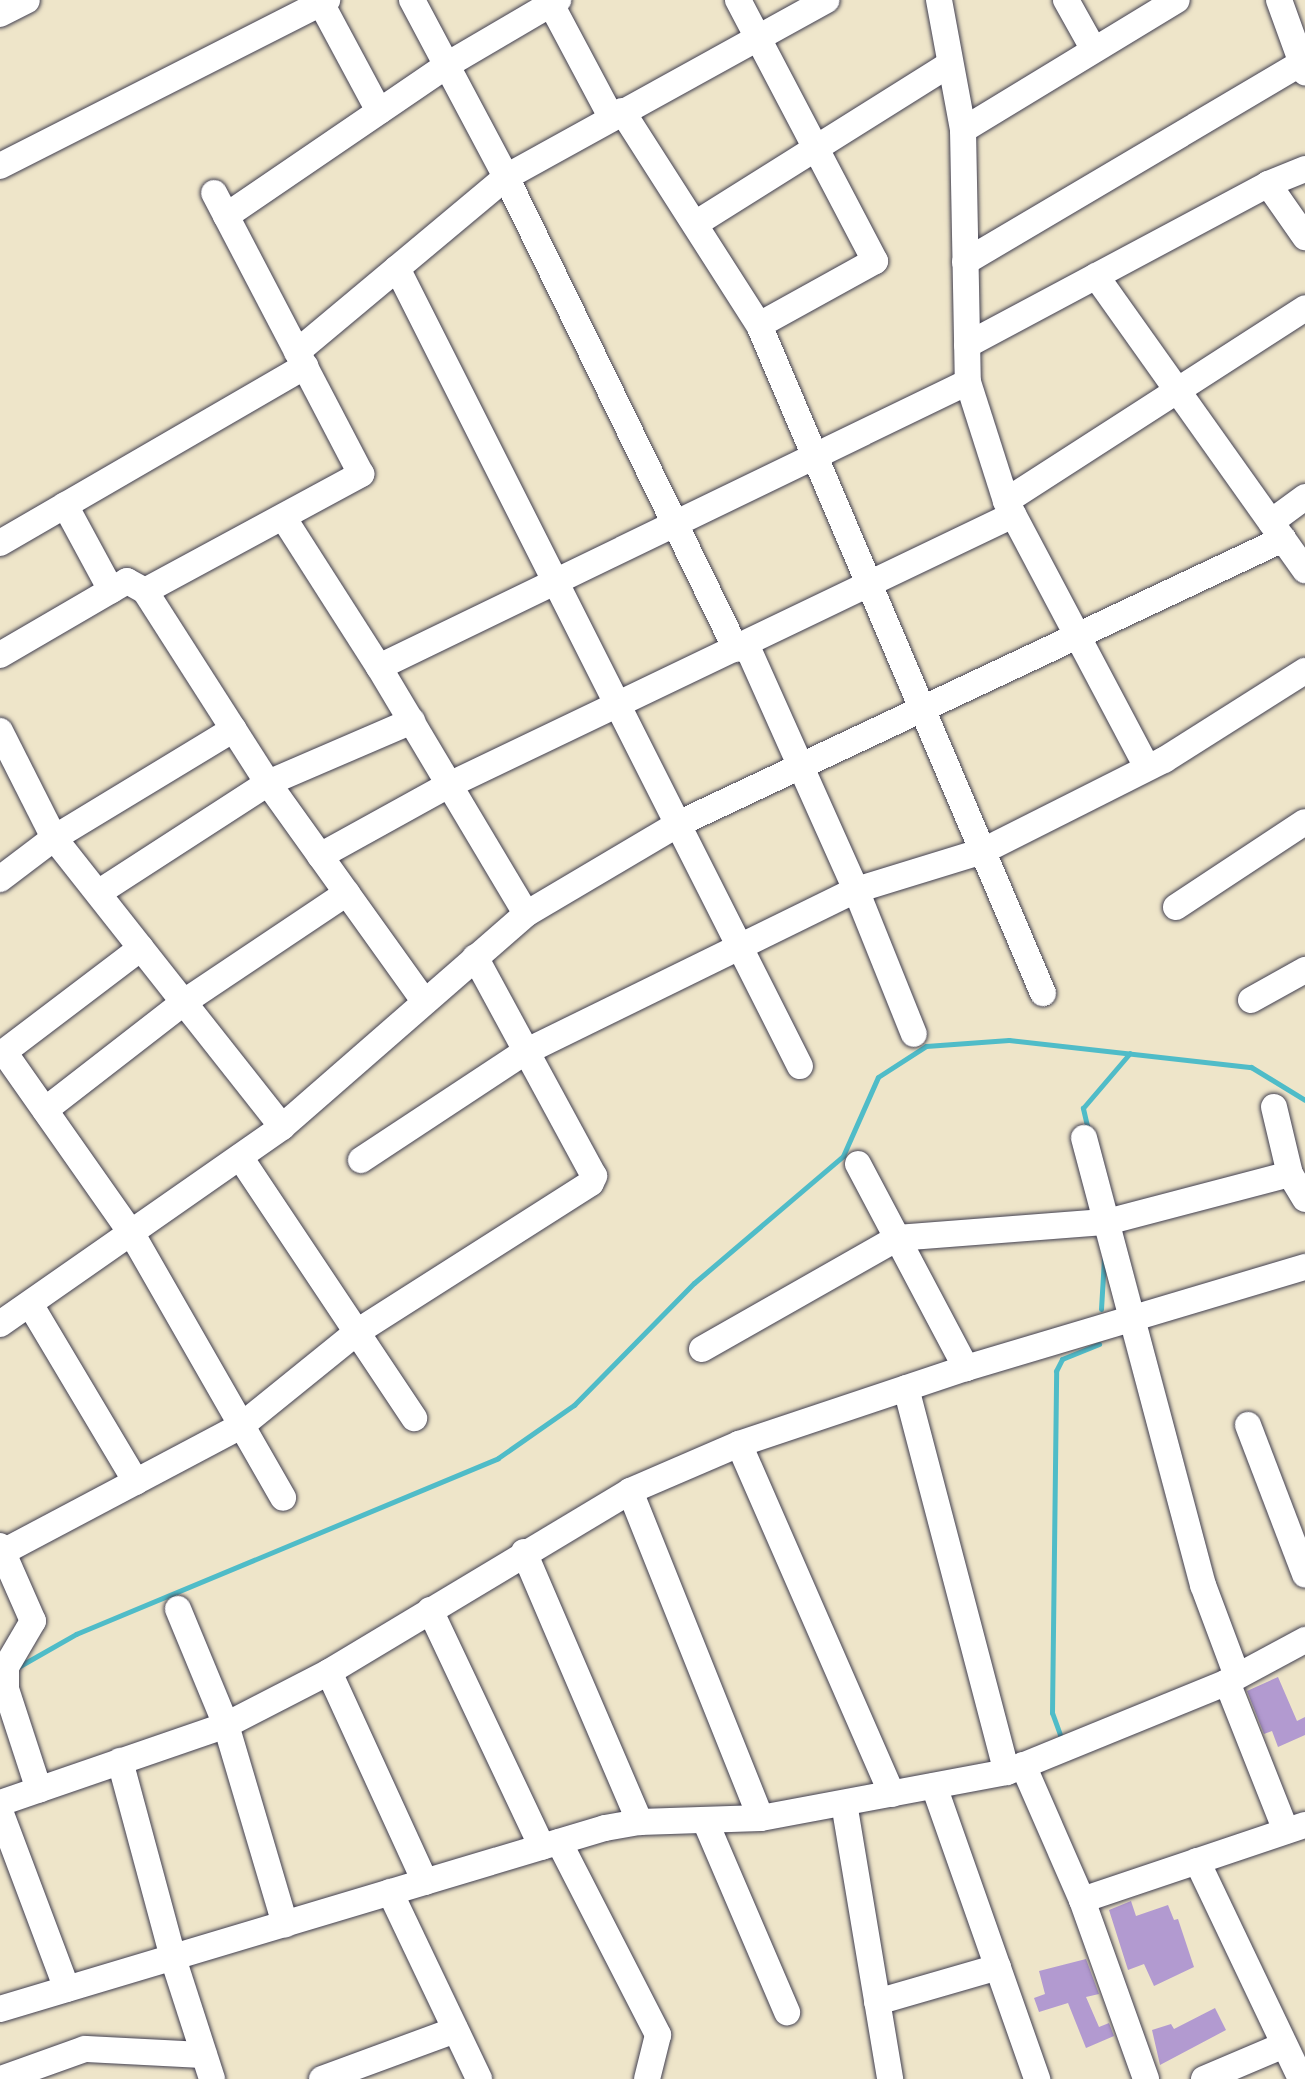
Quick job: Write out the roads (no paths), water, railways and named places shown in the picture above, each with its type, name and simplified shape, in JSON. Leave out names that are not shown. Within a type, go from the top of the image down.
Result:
[{"type":"street","points":[[0,14],[27,0]]},
{"type":"street","points":[[412,0],[506,177],[674,523],[741,647],[801,768],[856,890],[914,1034]]},
{"type":"street","points":[[738,0],[875,261],[759,326]]},
{"type":"street","points":[[0,543],[301,359],[397,268],[506,177],[756,35],[826,0]]},
{"type":"street","points":[[1066,0],[1094,50]]},
{"type":"street","points":[[962,130],[1177,0]]},
{"type":"street","points":[[965,262],[1303,66],[1279,0]]},
{"type":"street","points":[[0,166],[324,2],[379,111]]},
{"type":"street","points":[[145,591],[361,474],[220,204],[379,111],[447,65],[554,2],[617,114],[695,224],[759,326],[1043,993]]},
{"type":"street","points":[[945,3],[950,64],[962,130],[968,382],[1009,508],[1147,767]]},
{"type":"street","points":[[695,224],[950,64]]},
{"type":"street","points":[[967,345],[1268,184],[1305,169]]},
{"type":"street","points":[[1268,184],[1305,237]]},
{"type":"street","points":[[397,268],[800,1066]]},
{"type":"street","points":[[1096,276],[1305,570]]},
{"type":"street","points":[[320,856],[447,786],[619,707],[869,584],[1009,508],[1305,308]]},
{"type":"street","points":[[379,667],[814,454],[968,382]]},
{"type":"street","points":[[0,1324],[282,1127],[526,914],[678,824],[1077,640],[1277,531],[1305,497]]},
{"type":"street","points":[[65,505],[111,590]]},
{"type":"street","points":[[282,517],[379,667],[447,786],[526,914]]},
{"type":"street","points":[[0,655],[127,581],[145,591],[268,783],[425,1002]]},
{"type":"street","points":[[361,1160],[525,1052],[741,949],[856,890],[983,851],[1147,767],[1305,671]]},
{"type":"street","points":[[98,893],[268,783],[412,721]]},
{"type":"street","points":[[0,879],[54,838],[234,730]]},
{"type":"street","points":[[3,744],[54,838],[282,1127]]},
{"type":"street","points":[[1176,907],[1305,822]]},
{"type":"street","points":[[45,1110],[184,1002],[347,893]]},
{"type":"street","points":[[141,948],[2,1053],[132,1234],[283,1498]]},
{"type":"street","points":[[39,1790],[6,1678],[33,1621],[1,1549],[242,1426],[357,1332],[593,1180],[475,957]]},
{"type":"street","points":[[1251,1000],[1305,970]]},
{"type":"street","points":[[1273,1107],[1290,1174],[1305,1199]]},
{"type":"street","points":[[1082,1900],[1295,1828],[1232,1679],[1203,1585],[1084,1138]]},
{"type":"street","points":[[240,1157],[414,1418]]},
{"type":"street","points":[[858,1164],[966,1367]]},
{"type":"street","points":[[702,1349],[897,1238],[1107,1222],[1290,1174]]},
{"type":"street","points":[[0,1803],[226,1725],[329,1672],[524,1552],[630,1491],[739,1444],[966,1367],[1305,1267]]},
{"type":"street","points":[[30,1304],[136,1482]]},
{"type":"street","points":[[906,1388],[1015,1769],[1082,1900],[1146,2079]]},
{"type":"street","points":[[1248,1425],[1305,1574]]},
{"type":"street","points":[[739,1444],[892,1794]]},
{"type":"street","points":[[630,1491],[761,1818]]},
{"type":"street","points":[[524,1552],[640,1822]]},
{"type":"street","points":[[178,1609],[226,1725],[285,1924]]},
{"type":"street","points":[[430,1610],[551,1844],[658,2035],[647,2079]]},
{"type":"street","points":[[0,2009],[551,1844],[640,1822],[706,1823],[761,1818],[1015,1769],[1232,1679],[1305,1640]]},
{"type":"street","points":[[329,1672],[425,1882]]},
{"type":"street","points":[[1,2079],[85,2049],[208,2067],[173,1958],[120,1761]]},
{"type":"street","points":[[934,1786],[1037,2079]]},
{"type":"street","points":[[844,1803],[890,2079]]},
{"type":"street","points":[[0,1811],[67,1989]]},
{"type":"street","points":[[706,1823],[787,2012]]},
{"type":"street","points":[[1197,1861],[1301,2079]]},
{"type":"street","points":[[390,1892],[479,2079]]},
{"type":"street","points":[[877,2002],[998,1967]]},
{"type":"street","points":[[322,2079],[455,2030]]},
{"type":"street","points":[[1205,2079],[1284,2045]]},
{"type":"waterway","points":[[18,1667],[76,1634],[498,1458],[574,1405],[694,1283],[843,1156],[878,1077],[926,1046],[1009,1040],[1251,1067],[1305,1100]]},
{"type":"waterway","points":[[1088,1130],[1083,1108],[1130,1053]]},
{"type":"waterway","points":[[1101,1309],[1104,1259]]},
{"type":"waterway","points":[[1062,1740],[1052,1713],[1056,1371],[1062,1359],[1099,1344]]}]
